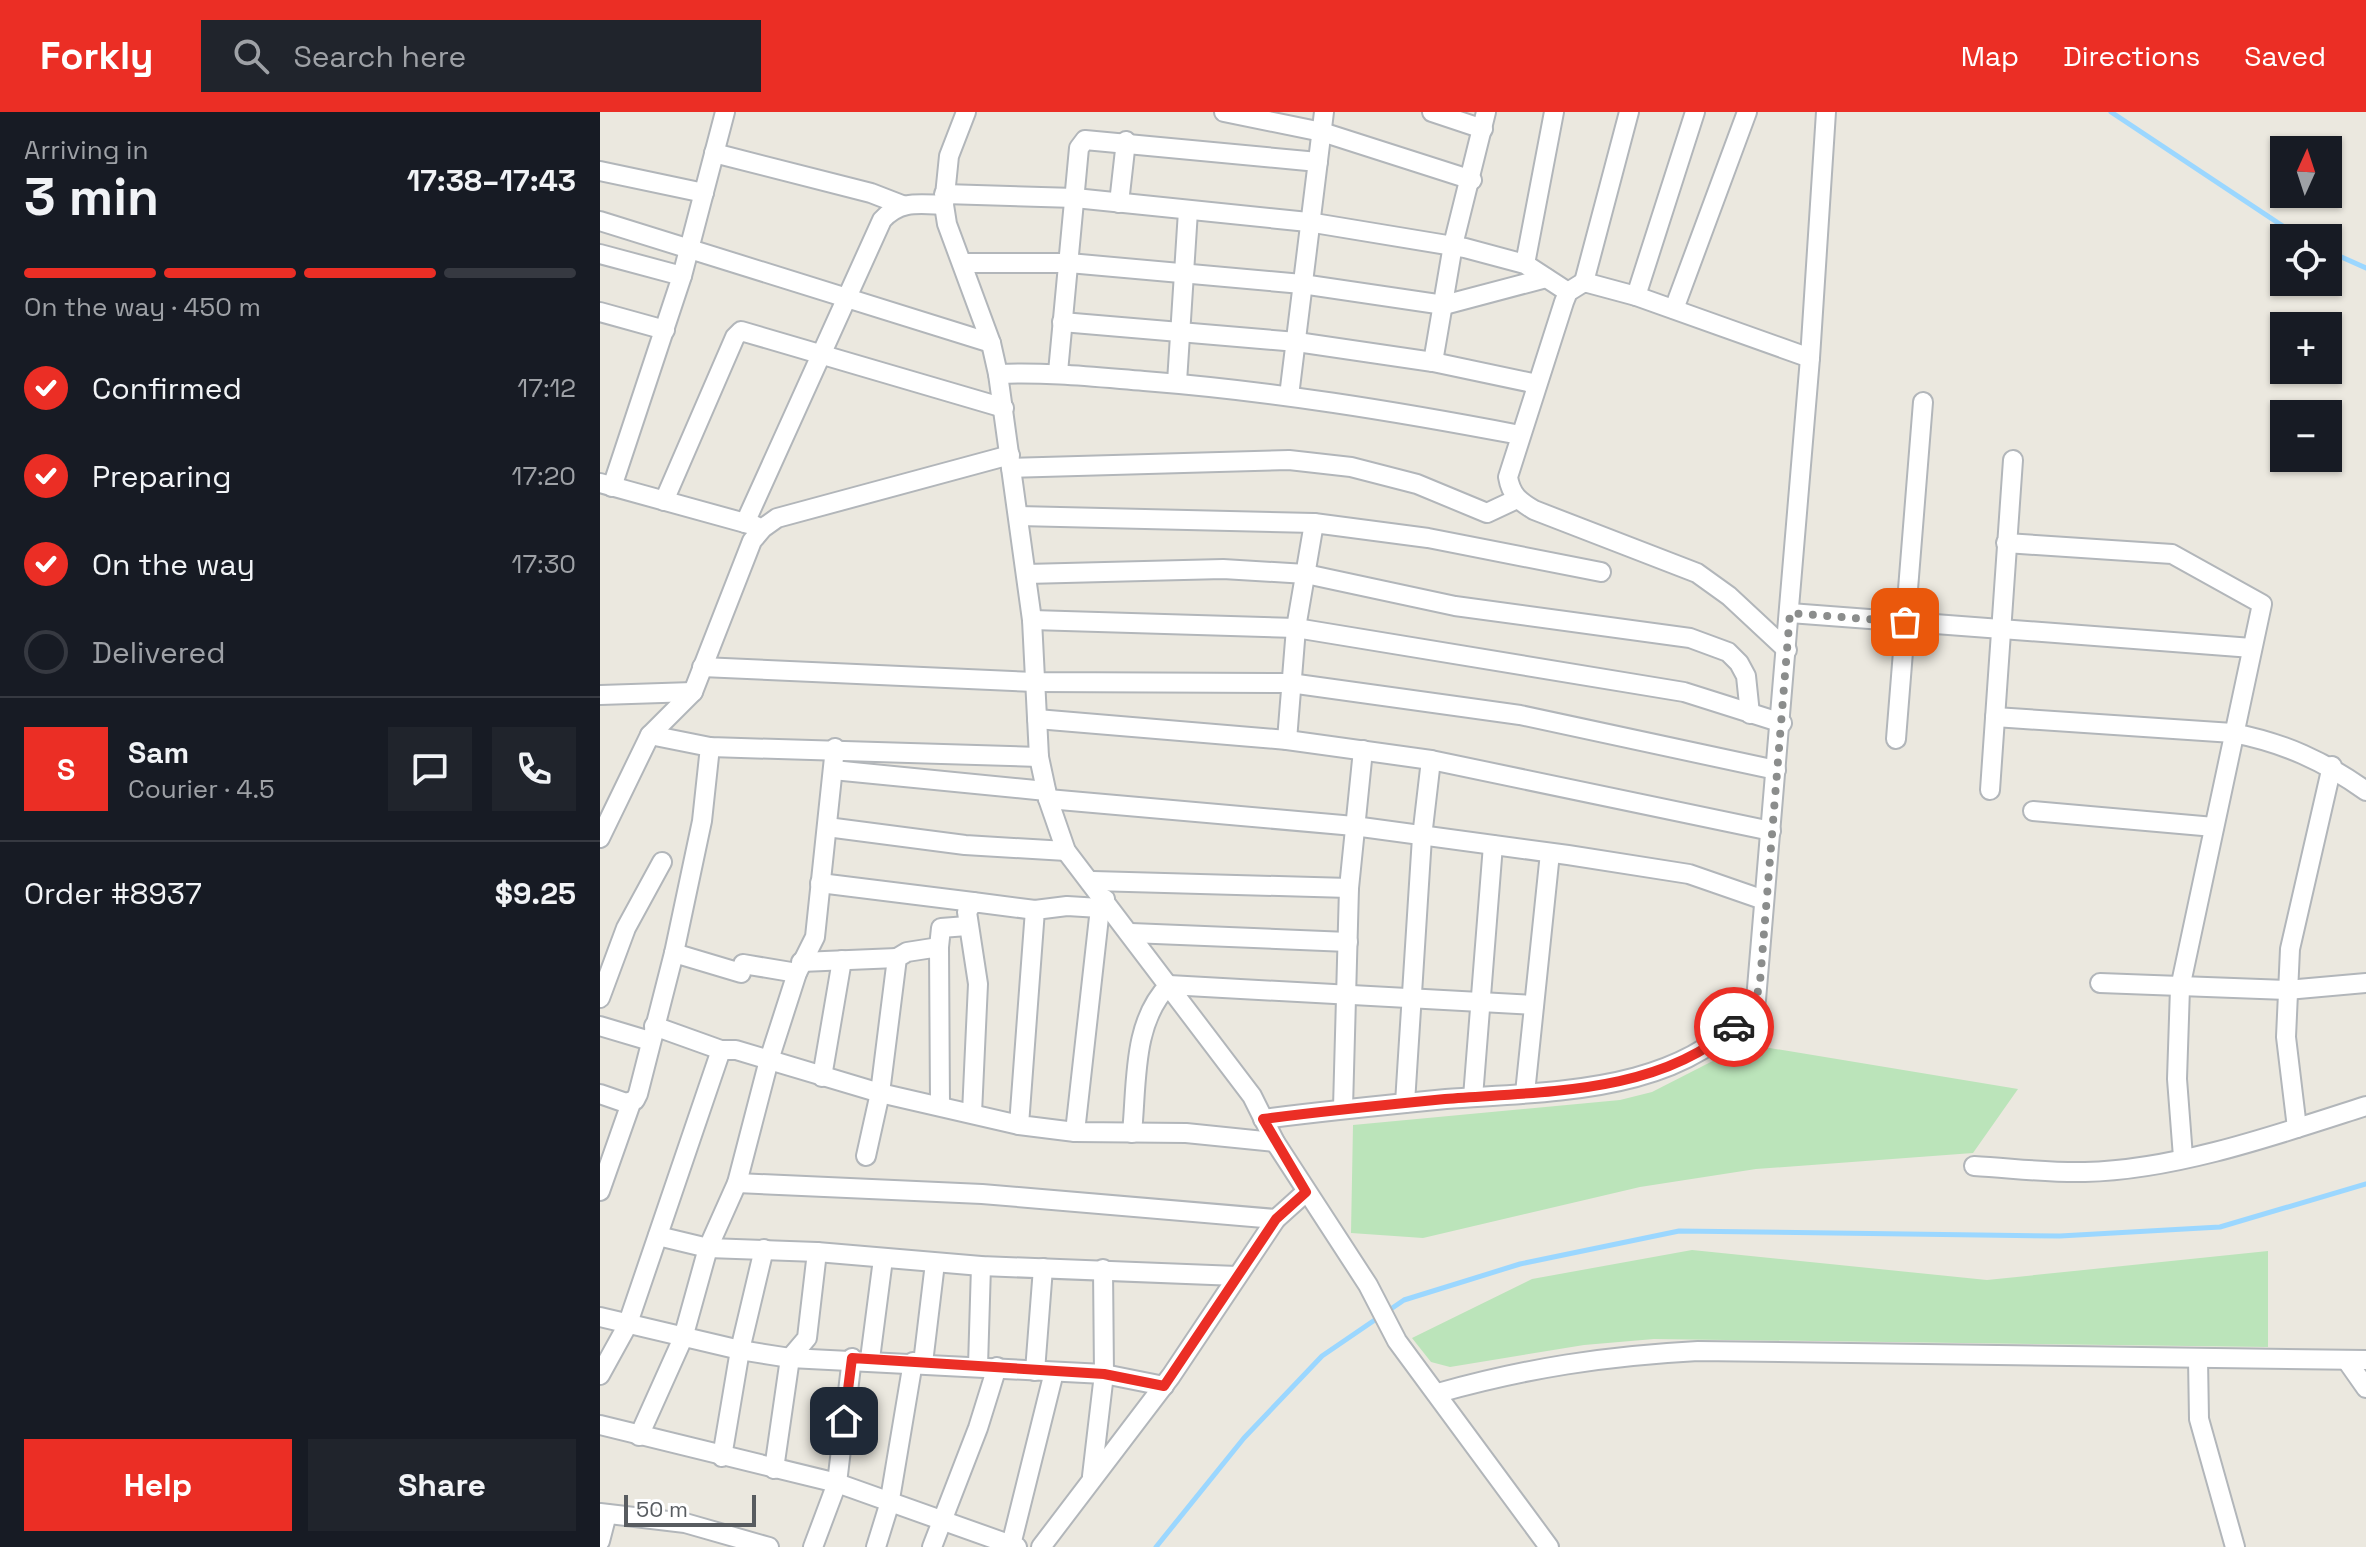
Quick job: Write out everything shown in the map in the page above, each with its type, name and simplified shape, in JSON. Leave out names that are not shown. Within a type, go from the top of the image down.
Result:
[{"type":"street","points":[[725,112],[665,330],[606,485],[754,525],[1010,461],[1289,460],[1351,467],[1417,484],[1487,513],[1517,499]]},
{"type":"street","points":[[966,112],[949,156],[944,200],[947,224],[991,343],[998,374],[1032,620],[1039,757],[1047,795],[1066,851],[1093,881],[1103,903],[1131,933],[1252,1096],[1275,1142],[1368,1285],[1397,1341],[1549,1547]]},
{"type":"street","points":[[1224,112],[1322,132],[1472,180]]},
{"type":"street","points":[[1289,396],[1308,222],[1324,112]]},
{"type":"street","points":[[1432,112],[1484,120],[1472,180],[1453,245],[1433,362]]},
{"type":"street","points":[[1525,264],[1554,112]]},
{"type":"street","points":[[1629,112],[1576,287],[1520,435],[1508,477],[1510,489],[1517,499],[1534,510],[1697,573],[1729,596],[1787,650]]},
{"type":"street","points":[[1636,296],[1695,112]]},
{"type":"street","points":[[1674,309],[1747,112]]},
{"type":"street","points":[[1263,1119],[1343,1108],[1525,1093],[1631,1079],[1715,1044],[1742,1020],[1756,1000],[1782,723],[1826,112]]},
{"type":"street","points":[[1058,372],[1081,143],[1090,138],[1318,162]]},
{"type":"street","points":[[1119,203],[1126,141]]},
{"type":"street","points":[[714,153],[871,193],[902,205],[944,200],[1075,198],[1308,222],[1453,245],[1525,264],[1546,278],[1576,287],[1636,296],[1810,358]]},
{"type":"street","points":[[600,171],[704,193]]},
{"type":"street","points":[[600,838],[650,735],[693,692],[752,541],[754,525],[822,354],[882,220],[902,205]]},
{"type":"street","points":[[1177,382],[1188,211]]},
{"type":"street","points":[[600,221],[991,343]]},
{"type":"street","points":[[600,254],[682,276]]},
{"type":"street","points":[[963,263],[1069,263],[1302,284],[1444,305],[1546,278]]},
{"type":"street","points":[[600,312],[665,330]]},
{"type":"street","points":[[1062,322],[1297,342],[1433,362],[1537,384]]},
{"type":"street","points":[[664,501],[735,337],[741,331],[1004,408]]},
{"type":"street","points":[[998,374],[1058,372],[1177,382],[1381,408],[1520,435]]},
{"type":"street","points":[[1896,739],[1923,402]]},
{"type":"street","points":[[1990,790],[2013,460]]},
{"type":"street","points":[[1018,516],[1314,523],[1428,538],[1601,572]]},
{"type":"street","points":[[1287,740],[1296,628],[1314,523]]},
{"type":"street","points":[[2006,543],[2172,554],[2262,604],[2180,988],[2177,1079],[2183,1157]]},
{"type":"street","points":[[1026,574],[1223,569],[1306,574],[1455,606],[1690,638],[1728,652],[1739,663],[1746,676],[1750,714]]},
{"type":"street","points":[[1790,613],[2252,648]]},
{"type":"street","points":[[1032,620],[1296,628],[1684,692],[1782,723]]},
{"type":"street","points":[[702,667],[1035,682],[1290,683],[1520,715],[1776,770]]},
{"type":"street","points":[[600,695],[693,692]]},
{"type":"street","points":[[1995,717],[2233,733],[2268,740],[2332,766],[2366,791]]},
{"type":"street","points":[[1037,719],[1287,740],[1431,760],[1771,831]]},
{"type":"street","points":[[650,735],[710,747],[835,748],[1039,757]]},
{"type":"street","points":[[600,1191],[631,1103],[638,1094],[674,953],[702,821],[710,747]]},
{"type":"street","points":[[639,1436],[683,1338],[708,1248],[737,1183],[769,1060],[799,968],[815,937],[835,748]]},
{"type":"street","points":[[1343,1108],[1349,888],[1363,750]]},
{"type":"street","points":[[1405,1103],[1422,837],[1431,760]]},
{"type":"street","points":[[2297,1128],[2286,1037],[2287,990],[2298,905],[2332,766]]},
{"type":"street","points":[[833,770],[1354,826],[1493,845],[1689,874],[1764,900]]},
{"type":"street","points":[[2033,811],[2214,827]]},
{"type":"street","points":[[827,827],[965,845],[1066,851]]},
{"type":"street","points":[[1473,1097],[1493,845]]},
{"type":"street","points":[[1525,1093],[1550,853]]},
{"type":"street","points":[[600,998],[626,928],[662,862]]},
{"type":"street","points":[[1093,881],[1349,888]]},
{"type":"street","points":[[820,883],[1035,910],[1103,903]]},
{"type":"street","points":[[972,1113],[978,984],[967,912],[973,902]]},
{"type":"street","points":[[1075,1132],[1103,903]]},
{"type":"street","points":[[1019,1125],[1035,910]]},
{"type":"street","points":[[940,1104],[941,928],[967,926]]},
{"type":"street","points":[[1131,933],[1348,942]]},
{"type":"street","points":[[674,953],[742,968],[799,968],[842,960],[897,958],[939,947]]},
{"type":"street","points":[[866,1156],[880,1093],[897,958]]},
{"type":"street","points":[[822,1077],[842,960]]},
{"type":"street","points":[[2100,983],[2287,990],[2366,983]]},
{"type":"street","points":[[1132,1133],[1143,1025],[1153,1001],[1169,985],[1534,1005]]},
{"type":"street","points":[[600,1026],[721,1050],[736,1050],[880,1093],[940,1104],[1019,1125],[1075,1132],[1186,1133],[1275,1142]]},
{"type":"street","points":[[600,1375],[627,1326],[721,1050]]},
{"type":"street","points":[[600,1094],[631,1103]]},
{"type":"street","points":[[1974,1166],[2083,1172],[2122,1169],[2297,1128],[2366,1106]]},
{"type":"street","points":[[737,1183],[982,1194],[1276,1219]]},
{"type":"street","points":[[1041,1547],[1164,1386],[1276,1219],[1306,1192]]},
{"type":"street","points":[[658,1236],[708,1248],[817,1252],[981,1266],[1237,1276]]},
{"type":"street","points":[[722,1457],[740,1350],[764,1249]]},
{"type":"street","points":[[774,1469],[790,1358],[807,1338],[817,1252]]},
{"type":"street","points":[[813,1547],[837,1483],[883,1259]]},
{"type":"street","points":[[876,1547],[889,1505],[935,1263]]},
{"type":"street","points":[[932,1547],[943,1521],[988,1367],[981,1266]]},
{"type":"street","points":[[1035,1371],[1043,1268]]},
{"type":"street","points":[[1091,1479],[1104,1374],[1103,1269]]},
{"type":"street","points":[[600,1317],[627,1326],[790,1358],[861,1359],[1104,1374],[1164,1386]]},
{"type":"street","points":[[1438,1393],[1509,1373],[1611,1356],[1698,1351],[2366,1360]]},
{"type":"street","points":[[2198,1359],[2199,1419],[2235,1547]]},
{"type":"street","points":[[2347,1361],[2366,1388]]},
{"type":"street","points":[[600,1425],[837,1483],[889,1505],[1014,1546],[1054,1372]]},
{"type":"street","points":[[600,1541],[603,1513],[685,1523],[756,1545]]},
{"type":"green space","points":[[1746,1044],[2018,1089],[1973,1153],[1756,1169],[1640,1187],[1423,1238],[1351,1233],[1353,1125],[1620,1100],[1652,1092]]},
{"type":"green space","points":[[1692,1250],[1987,1280],[2268,1251],[2268,1347],[1654,1339],[1584,1345],[1450,1367],[1431,1362],[1412,1338],[1532,1279]]},
{"type":"waterway","points":[[2111,112],[2280,224]]},
{"type":"waterway","points":[[2342,257],[2366,268]]},
{"type":"waterway","points":[[1156,1547],[1244,1438],[1322,1356],[1404,1300],[1520,1264],[1679,1231],[2060,1236],[2220,1227],[2366,1184]]},
{"type":"way so far","points":[[1734,1027],[1756,1000],[1760,982],[1764,900],[1790,613],[1905,622]]},
{"type":"route","points":[[844,1421],[852,1358],[1104,1374],[1164,1386],[1276,1219],[1306,1192],[1263,1119],[1343,1108],[1573,1088],[1631,1079],[1715,1044],[1734,1027]]}]
